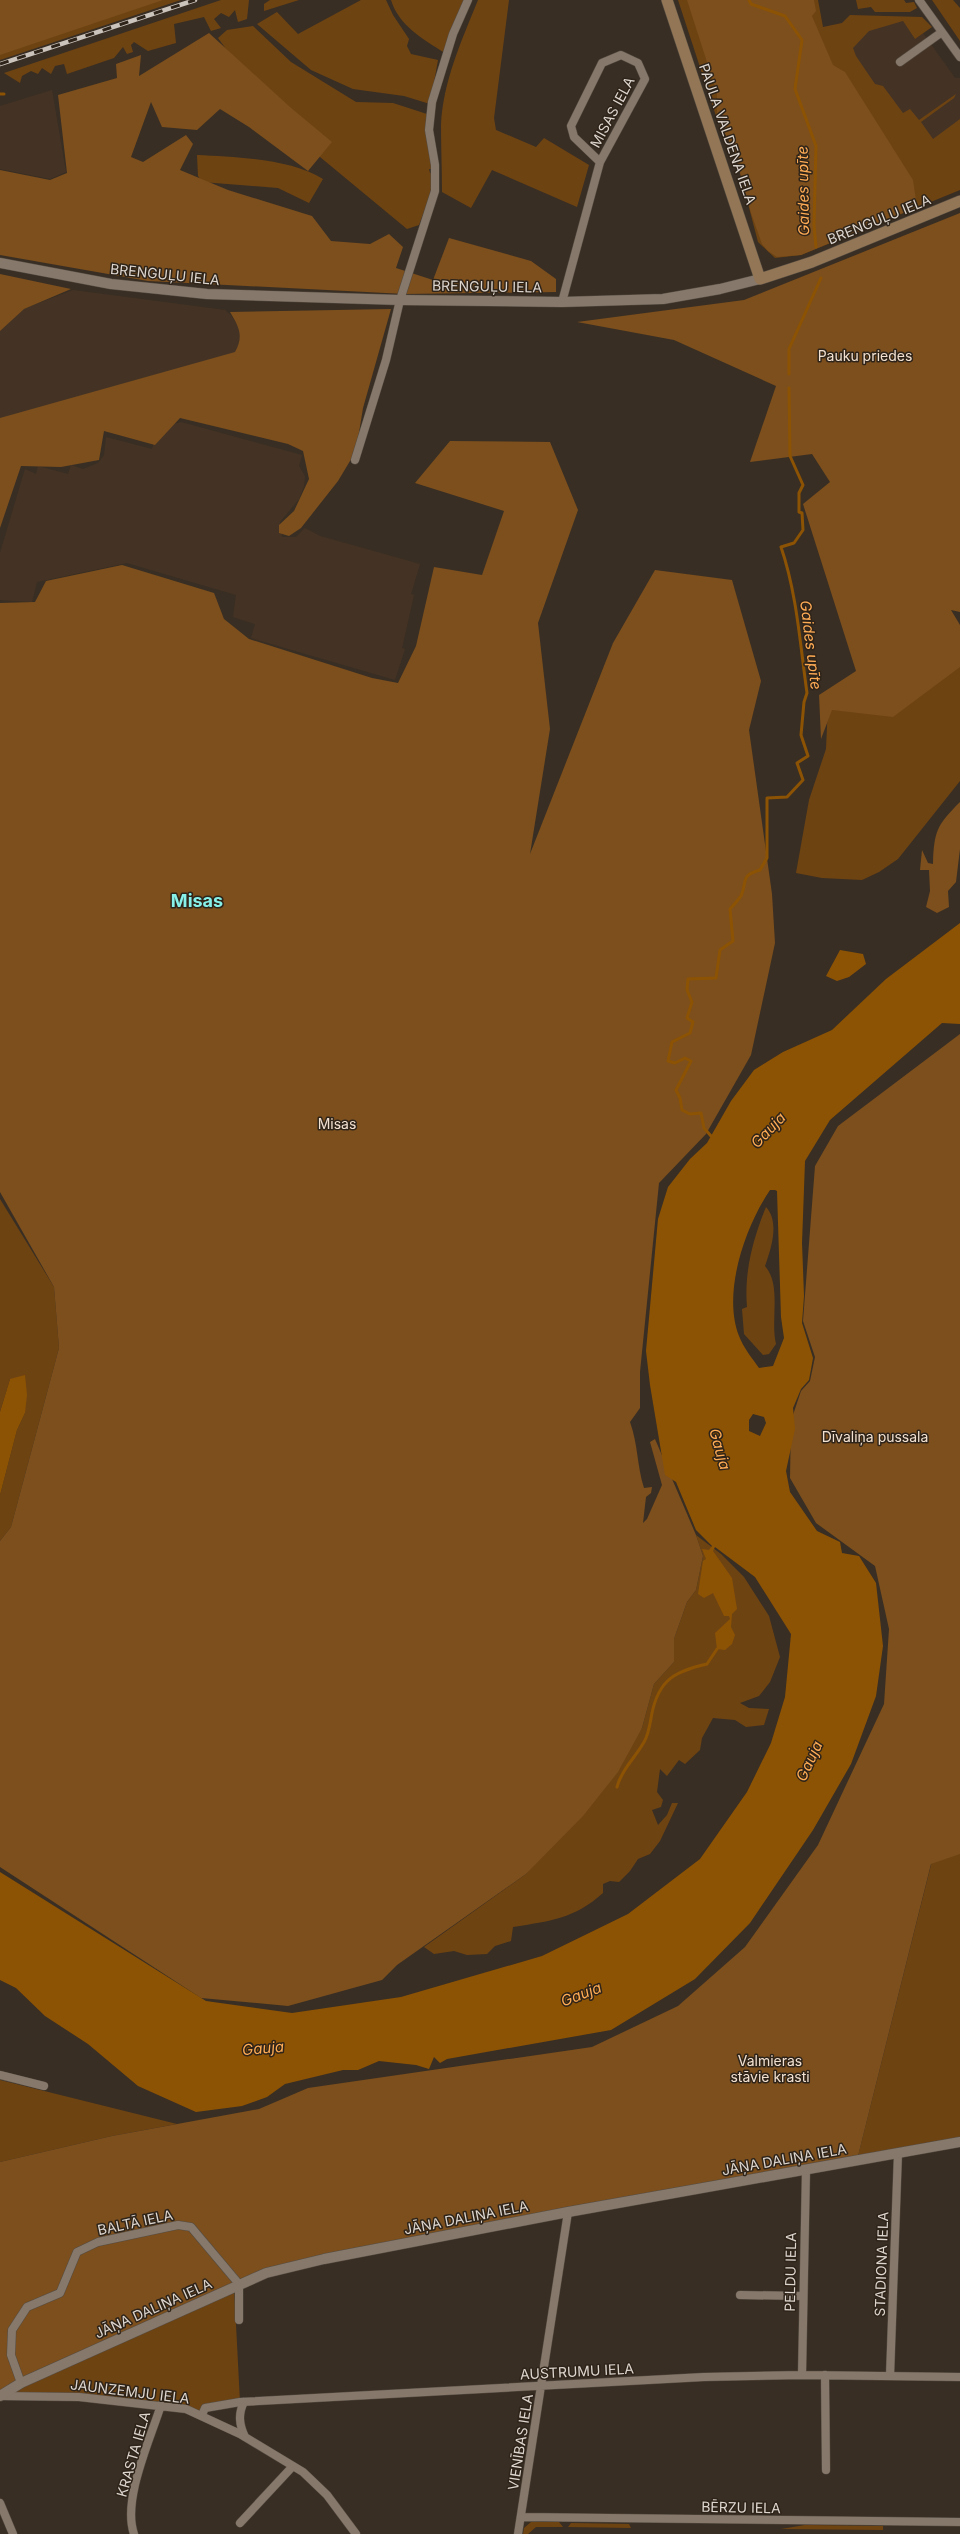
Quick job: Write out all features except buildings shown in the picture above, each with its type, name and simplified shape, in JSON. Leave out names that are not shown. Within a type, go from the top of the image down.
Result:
[{"type":"main road","name":"PAULA VALDENA IELA","points":[[667,0],[760,278]]},
{"type":"main road","name":"BRENGUĻU IELA","points":[[760,278],[812,262],[960,201]]},
{"type":"street","points":[[355,460],[386,360],[400,300],[435,192],[435,165],[430,130],[432,102],[453,34],[468,0]]},
{"type":"street","points":[[919,0],[960,57]]},
{"type":"street","points":[[900,62],[942,32]]},
{"type":"street","name":"MISAS IELA","points":[[562,302],[600,162],[645,79],[638,63],[621,55],[602,63],[571,126],[574,137],[600,162]]},
{"type":"street","name":"BRENGUĻU IELA","points":[[0,263],[111,284],[206,294],[400,300],[562,302],[663,299],[720,289],[760,278]]},
{"type":"street","points":[[0,2075],[44,2086]]},
{"type":"street","name":"JĀŅA DALIŅA IELA","points":[[0,2396],[21,2383],[266,2273],[324,2259],[568,2212],[960,2142]]},
{"type":"street","name":"STADIONA IELA","points":[[890,2376],[898,2153]]},
{"type":"street","name":"PELDU IELA","points":[[802,2374],[802,2296],[806,2170]]},
{"type":"street","name":"VIENĪBAS IELA","points":[[518,2534],[543,2387],[568,2212]]},
{"type":"street","name":"BALTĀ IELA","points":[[21,2383],[11,2354],[12,2330],[27,2307],[60,2293],[77,2252],[98,2242],[178,2225],[191,2227],[239,2284]]},
{"type":"street","points":[[239,2284],[239,2320]]},
{"type":"street","points":[[740,2295],[802,2296]]},
{"type":"street","name":"AUSTRUMU IELA","points":[[202,2415],[205,2408],[244,2402],[543,2387],[704,2377],[802,2374],[960,2377]]},
{"type":"street","points":[[825,2375],[826,2470]]},
{"type":"street","name":"JAUNZEMJU IELA","points":[[0,2396],[80,2397],[186,2409],[202,2415],[245,2437],[303,2472],[327,2495],[356,2534]]},
{"type":"street","points":[[244,2402],[240,2410],[240,2425],[245,2437]]},
{"type":"street","name":"KRASTA IELA","points":[[134,2534],[131,2525],[131,2504],[161,2406]]},
{"type":"street","points":[[240,2523],[292,2466]]},
{"type":"street","points":[[0,2503],[13,2534]]},
{"type":"street","name":"BĒRZU IELA","points":[[521,2517],[960,2522]]},
{"type":"shaded area","points":[[0,0],[181,0],[0,60]]},
{"type":"shaded area","points":[[221,0],[249,0],[247,19],[238,22],[235,10],[229,17],[221,13],[214,19],[221,28],[211,31],[204,17],[174,24],[176,43],[148,51],[134,42],[131,45],[133,52],[127,54],[123,47],[114,58],[67,74],[64,64],[55,66],[51,74],[42,68],[38,74],[31,71],[22,76],[20,83],[4,73]]},
{"type":"shaded area","points":[[270,0],[299,0],[264,11],[264,4]]},
{"type":"shaded area","points":[[361,0],[386,0],[393,15],[409,39],[407,46],[411,54],[438,60],[430,104],[404,96],[353,89],[311,70],[257,24],[277,12],[298,34]]},
{"type":"shaded area","points":[[391,0],[466,0],[445,53],[420,37],[406,25],[395,9]]},
{"type":"shaded area","points":[[478,0],[509,0],[494,118],[496,130],[536,147],[544,138],[589,165],[577,207],[492,170],[471,208],[442,192],[441,125],[445,93],[454,61]]},
{"type":"shaded area","points":[[678,0],[818,0],[823,27],[842,23],[850,15],[922,17],[932,27],[915,39],[903,21],[869,31],[853,48],[856,56],[875,84],[883,86],[903,113],[910,109],[919,120],[956,94],[954,98],[921,122],[933,139],[960,119],[960,190],[801,255],[775,258],[758,242],[734,150],[717,119]]},
{"type":"shaded area","points":[[856,0],[904,0],[906,3],[914,2],[917,8],[910,12],[875,12],[871,7],[858,9]]},
{"type":"shaded area","points":[[932,0],[953,0],[960,8],[960,41]]},
{"type":"shaded area","points":[[903,21],[915,39],[923,33],[955,78],[960,78],[960,142],[913,180],[819,35]]},
{"type":"shaded area","points":[[253,26],[291,62],[356,102],[393,103],[430,115],[433,169],[429,169],[430,173],[434,174],[433,187],[419,225],[407,229],[314,152],[237,64],[218,38],[227,30]]},
{"type":"shaded area","points":[[52,90],[66,172],[50,179],[0,169],[0,106]]},
{"type":"shaded area","points":[[197,155],[246,158],[279,163],[310,172],[323,179],[309,203],[278,188],[202,182],[198,176]]},
{"type":"shaded area","points":[[73,290],[225,310],[231,315],[240,329],[240,342],[235,353],[0,419],[0,330],[23,309]]},
{"type":"shaded area","points":[[181,422],[302,455],[299,466],[305,476],[304,486],[299,499],[280,522],[282,537],[296,537],[305,528],[320,536],[420,564],[411,594],[414,595],[402,648],[405,649],[395,680],[251,638],[255,624],[233,617],[236,595],[127,563],[37,582],[32,602],[0,600],[0,553],[25,469],[36,474],[38,466],[68,474],[71,465],[83,469],[98,463],[104,455],[106,437],[152,449],[158,429]]},
{"type":"shaded area","points":[[960,665],[960,781],[898,859],[879,872],[862,880],[822,878],[796,873],[809,800],[826,749],[828,705]]},
{"type":"shaded area","points":[[0,1199],[54,1287],[59,1348],[11,1527],[0,1541],[0,1495],[17,1430],[25,1413],[10,1379],[0,1412]]},
{"type":"shaded area","points":[[766,1207],[773,1220],[772,1244],[765,1266],[773,1283],[776,1344],[769,1354],[763,1355],[744,1334],[742,1309],[747,1307],[746,1294],[748,1268],[753,1243]]},
{"type":"shaded area","points":[[696,1535],[721,1554],[744,1577],[769,1616],[780,1657],[770,1682],[759,1696],[740,1703],[749,1708],[769,1709],[764,1725],[746,1727],[735,1720],[713,1718],[702,1738],[700,1750],[685,1764],[679,1760],[667,1776],[660,1769],[657,1792],[663,1800],[661,1807],[652,1810],[658,1825],[667,1815],[672,1803],[678,1803],[660,1841],[650,1854],[638,1859],[630,1871],[619,1882],[610,1881],[603,1884],[603,1893],[592,1902],[572,1914],[561,1918],[513,1927],[511,1941],[495,1946],[487,1954],[467,1955],[454,1951],[434,1954],[424,1947],[526,1874],[642,1728],[654,1684],[674,1662],[674,1639],[687,1602],[696,1590],[703,1556]]},
{"type":"shaded area","points":[[960,1851],[960,2138],[858,2156],[932,1861]]},
{"type":"shaded area","points":[[0,2080],[177,2124],[112,2136],[0,2162]]},
{"type":"shaded area","points":[[234,2286],[240,2402],[205,2408],[202,2415],[125,2401],[0,2396]]},
{"type":"shaded area","points":[[531,2522],[559,2522],[563,2527],[536,2527],[528,2534],[523,2534],[524,2528]]},
{"type":"shaded area","points":[[571,2523],[629,2524],[631,2528],[568,2527]]},
{"type":"shaded area","points":[[805,2525],[883,2526],[883,2530],[781,2529]]},
{"type":"green space","points":[[0,0],[163,0],[0,55]]},
{"type":"green space","points":[[687,0],[814,0],[816,11],[812,16],[833,65],[845,72],[913,180],[917,207],[801,255],[777,257],[768,251],[762,244],[751,213],[734,150],[717,119],[717,93]]},
{"type":"green space","points":[[209,33],[290,107],[332,142],[308,171],[249,127],[220,109],[197,130],[162,127],[151,102],[131,157],[143,162],[186,135],[193,144],[180,170],[228,190],[312,216],[331,241],[370,244],[389,234],[403,247],[396,268],[433,280],[449,238],[531,261],[556,279],[556,292],[405,294],[148,281],[0,255],[0,170],[50,180],[67,173],[58,95],[117,78],[116,64],[141,55],[139,76]]},
{"type":"green space","name":"Pauku priedes","points":[[960,213],[960,612],[951,610],[960,625],[960,667],[893,717],[832,710],[821,739],[819,695],[856,671],[803,504],[830,482],[812,454],[750,462],[776,386],[674,340],[577,322],[744,300]]},
{"type":"green space","points":[[0,274],[71,289],[24,309],[0,331]]},
{"type":"green space","points":[[391,309],[363,408],[356,451],[338,481],[301,528],[289,536],[279,533],[279,525],[294,511],[309,479],[303,451],[288,444],[180,418],[155,445],[104,431],[99,460],[61,467],[21,466],[0,528],[0,418],[235,352],[240,336],[236,322],[230,312]]},
{"type":"green space","name":"Misas","points":[[450,441],[550,442],[578,510],[538,623],[550,729],[530,854],[613,643],[655,570],[732,580],[761,681],[749,730],[772,894],[775,943],[751,1055],[706,1134],[659,1183],[640,1372],[640,1408],[630,1422],[635,1438],[644,1488],[652,1487],[651,1493],[646,1497],[643,1523],[647,1519],[662,1485],[650,1442],[655,1439],[696,1535],[703,1556],[696,1590],[687,1602],[674,1639],[674,1662],[654,1684],[642,1728],[618,1772],[583,1816],[526,1874],[397,1965],[382,1980],[288,2006],[201,1998],[0,1867],[0,1541],[11,1527],[59,1348],[54,1287],[0,1192],[0,603],[35,602],[46,581],[122,565],[214,593],[224,619],[249,639],[372,678],[398,683],[416,646],[434,567],[482,575],[504,511],[415,483]]},
{"type":"green space","points":[[960,802],[960,849],[956,882],[948,891],[949,907],[937,913],[926,907],[930,891],[929,870],[920,870],[922,850],[928,863],[933,864],[934,844],[938,829],[946,817]]},
{"type":"green space","name":"Valmieras stāvie krasti","points":[[960,1034],[960,1854],[931,1864],[857,2160],[266,2273],[0,2396],[0,2162],[112,2136],[259,2109],[308,2088],[592,2047],[678,2006],[745,1947],[818,1845],[884,1704],[889,1629],[875,1566],[816,1523],[790,1478],[791,1421],[801,1391],[810,1381],[815,1357],[803,1321],[815,1166],[838,1126]]},
{"type":"water","name":"Gauja","points":[[960,923],[960,1024],[942,1023],[830,1120],[805,1161],[802,1243],[804,1296],[802,1323],[813,1358],[809,1380],[801,1389],[793,1408],[795,1429],[786,1471],[790,1492],[817,1531],[840,1542],[842,1553],[859,1556],[876,1583],[883,1646],[876,1696],[851,1764],[813,1830],[750,1923],[695,1979],[611,2030],[447,2059],[440,2063],[434,2057],[429,2069],[416,2065],[379,2061],[358,2070],[343,2070],[285,2084],[267,2097],[242,2106],[196,2112],[138,2086],[88,2044],[45,2016],[16,1988],[0,1980],[0,1872],[206,2001],[292,2013],[401,1997],[542,1956],[628,1914],[700,1859],[747,1792],[771,1743],[785,1697],[791,1634],[755,1577],[715,1547],[713,1551],[732,1578],[737,1609],[732,1614],[731,1627],[735,1635],[732,1644],[725,1650],[717,1649],[715,1633],[730,1619],[729,1616],[724,1616],[713,1593],[704,1598],[698,1594],[703,1561],[706,1559],[702,1549],[709,1550],[712,1546],[696,1530],[676,1482],[665,1475],[646,1351],[658,1219],[668,1187],[690,1159],[707,1143],[731,1101],[754,1070],[783,1052],[832,1030],[886,979]],"holes":[[[770,1190],[777,1191],[781,1317],[784,1338],[773,1366],[759,1368],[745,1348],[739,1336],[734,1319],[733,1300],[739,1261],[752,1222]],[[753,1414],[764,1417],[766,1423],[760,1436],[749,1431],[749,1420]]]},
{"type":"water","points":[[840,950],[863,954],[866,964],[849,977],[837,981],[826,976]]},
{"type":"water","points":[[25,1375],[27,1395],[25,1413],[17,1430],[0,1495],[0,1412],[10,1379]]},
{"type":"waterway","name":"Gaides upīte","points":[[749,0],[751,4],[785,16],[802,40],[795,89],[816,146],[814,225],[816,247]]},
{"type":"waterway","name":"Gaides upīte","points":[[789,374],[789,349],[821,278]]},
{"type":"waterway","name":"Gaides upīte","points":[[715,1136],[711,1136],[704,1128],[701,1113],[690,1114],[682,1110],[680,1098],[676,1090],[691,1061],[685,1058],[675,1063],[668,1061],[672,1042],[690,1033],[693,1022],[687,1018],[692,1002],[687,990],[688,979],[716,978],[720,950],[733,941],[730,909],[741,896],[745,880],[749,874],[760,870],[767,858],[767,798],[787,797],[803,780],[797,763],[808,756],[801,735],[804,702],[807,693],[800,638],[791,583],[781,547],[794,543],[803,530],[802,513],[799,512],[799,493],[803,485],[790,456],[789,388]]},
{"type":"waterway","points":[[617,1787],[625,1769],[646,1739],[655,1701],[664,1684],[670,1678],[686,1670],[707,1664],[717,1649]]},
{"type":"railway","points":[[0,64],[195,0]]},
{"type":"district","name":"Misas","points":[[197,900]]},
{"type":"park label","name":"Dīvaliņa pussala","points":[[875,1436]]}]
